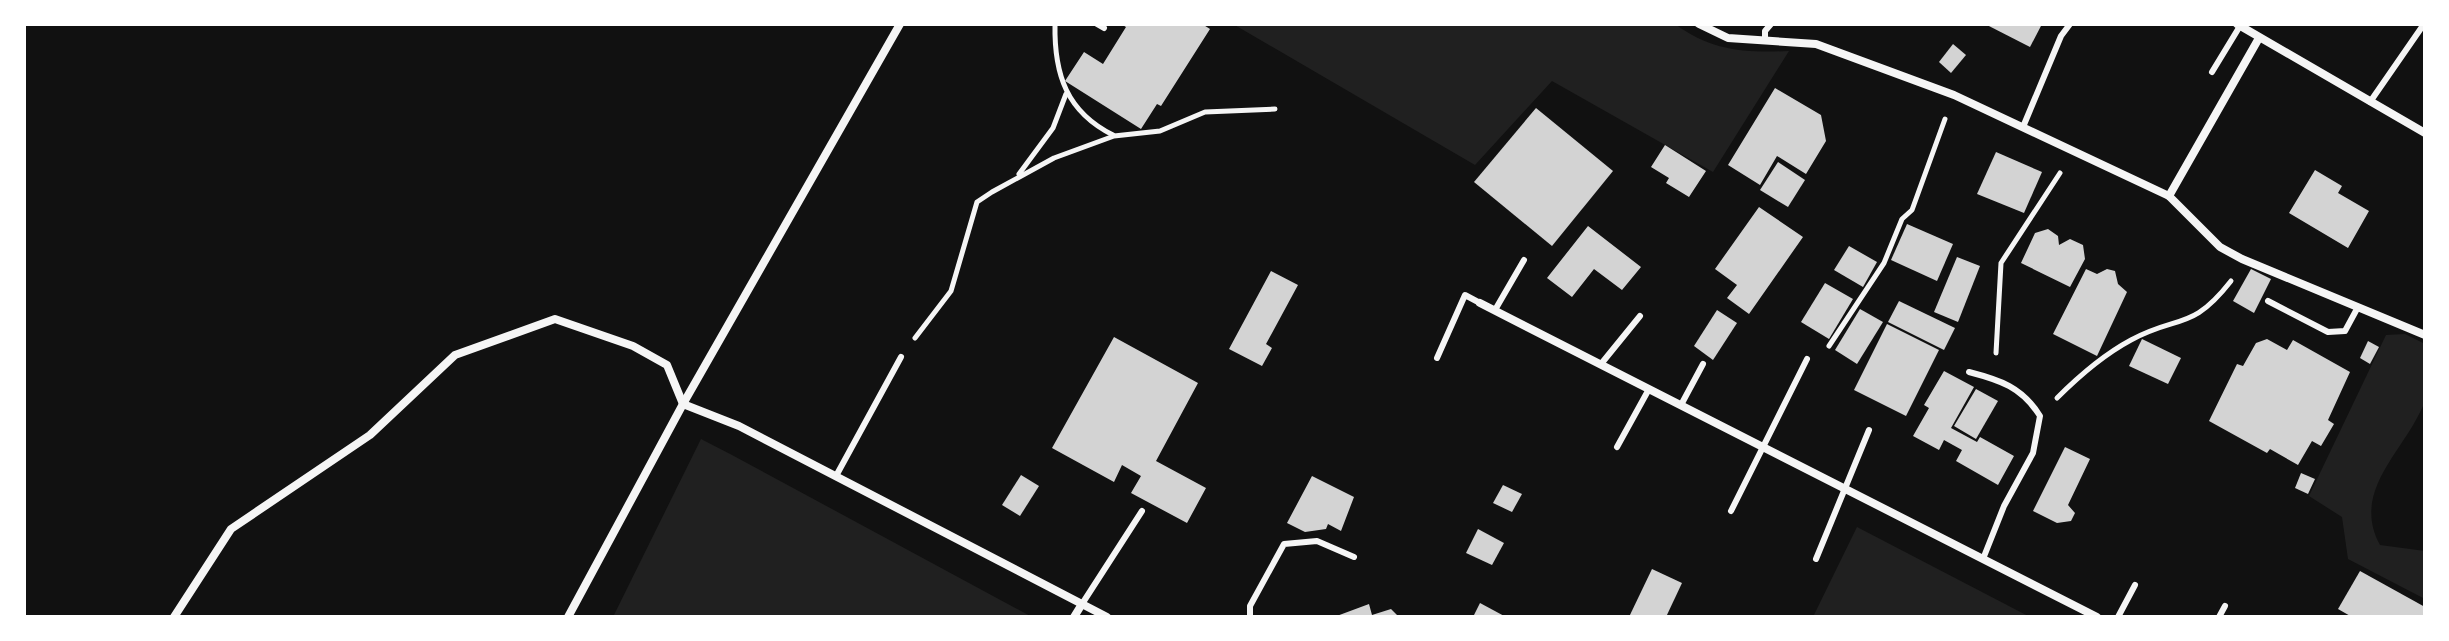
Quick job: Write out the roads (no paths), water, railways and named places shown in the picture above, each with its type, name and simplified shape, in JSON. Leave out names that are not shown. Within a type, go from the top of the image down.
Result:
[{"type":"street","points":[[568,617],[683,404],[900,24]]},
{"type":"street","points":[[1699,24],[1728,38],[1816,44],[1954,95],[2169,196],[2220,247],[2242,259],[2425,335]]},
{"type":"street","points":[[2239,25],[2425,133]]},
{"type":"street","points":[[2169,196],[2259,38]]},
{"type":"street","points":[[1480,303],[2097,617]]},
{"type":"street","points":[[174,617],[231,529],[370,435],[455,355],[555,319],[633,346],[667,365],[683,404],[739,426],[1107,617]]},
{"type":"street","points":[[1074,617],[1082,604]]},
{"type":"lane","points":[[1097,24],[1104,28]]},
{"type":"lane","points":[[1765,41],[1765,31],[1771,24]]},
{"type":"lane","points":[[2023,127],[2061,36],[2070,24]]},
{"type":"lane","points":[[2370,102],[2424,24]]},
{"type":"lane","points":[[2212,72],[2239,25]]},
{"type":"lane","points":[[1495,310],[1524,260]]},
{"type":"lane","points":[[1437,358],[1465,295],[1480,303]]},
{"type":"lane","points":[[2268,301],[2328,332],[2345,331],[2358,307]]},
{"type":"lane","points":[[1601,364],[1640,316]]},
{"type":"lane","points":[[836,476],[901,357]]},
{"type":"lane","points":[[1731,511],[1807,359]]},
{"type":"lane","points":[[1681,405],[1703,364]]},
{"type":"lane","points":[[1969,372],[2006,381],[2031,401],[2040,416],[2033,453],[2004,506],[1983,559]]},
{"type":"lane","points":[[1617,447],[1649,389]]},
{"type":"lane","points":[[1816,559],[1869,430]]},
{"type":"lane","points":[[1082,604],[1142,511]]},
{"type":"lane","points":[[1250,617],[1250,606],[1284,544],[1317,541],[1354,557]]},
{"type":"lane","points":[[2118,617],[2135,585]]},
{"type":"lane","points":[[2219,617],[2225,606]]}]
